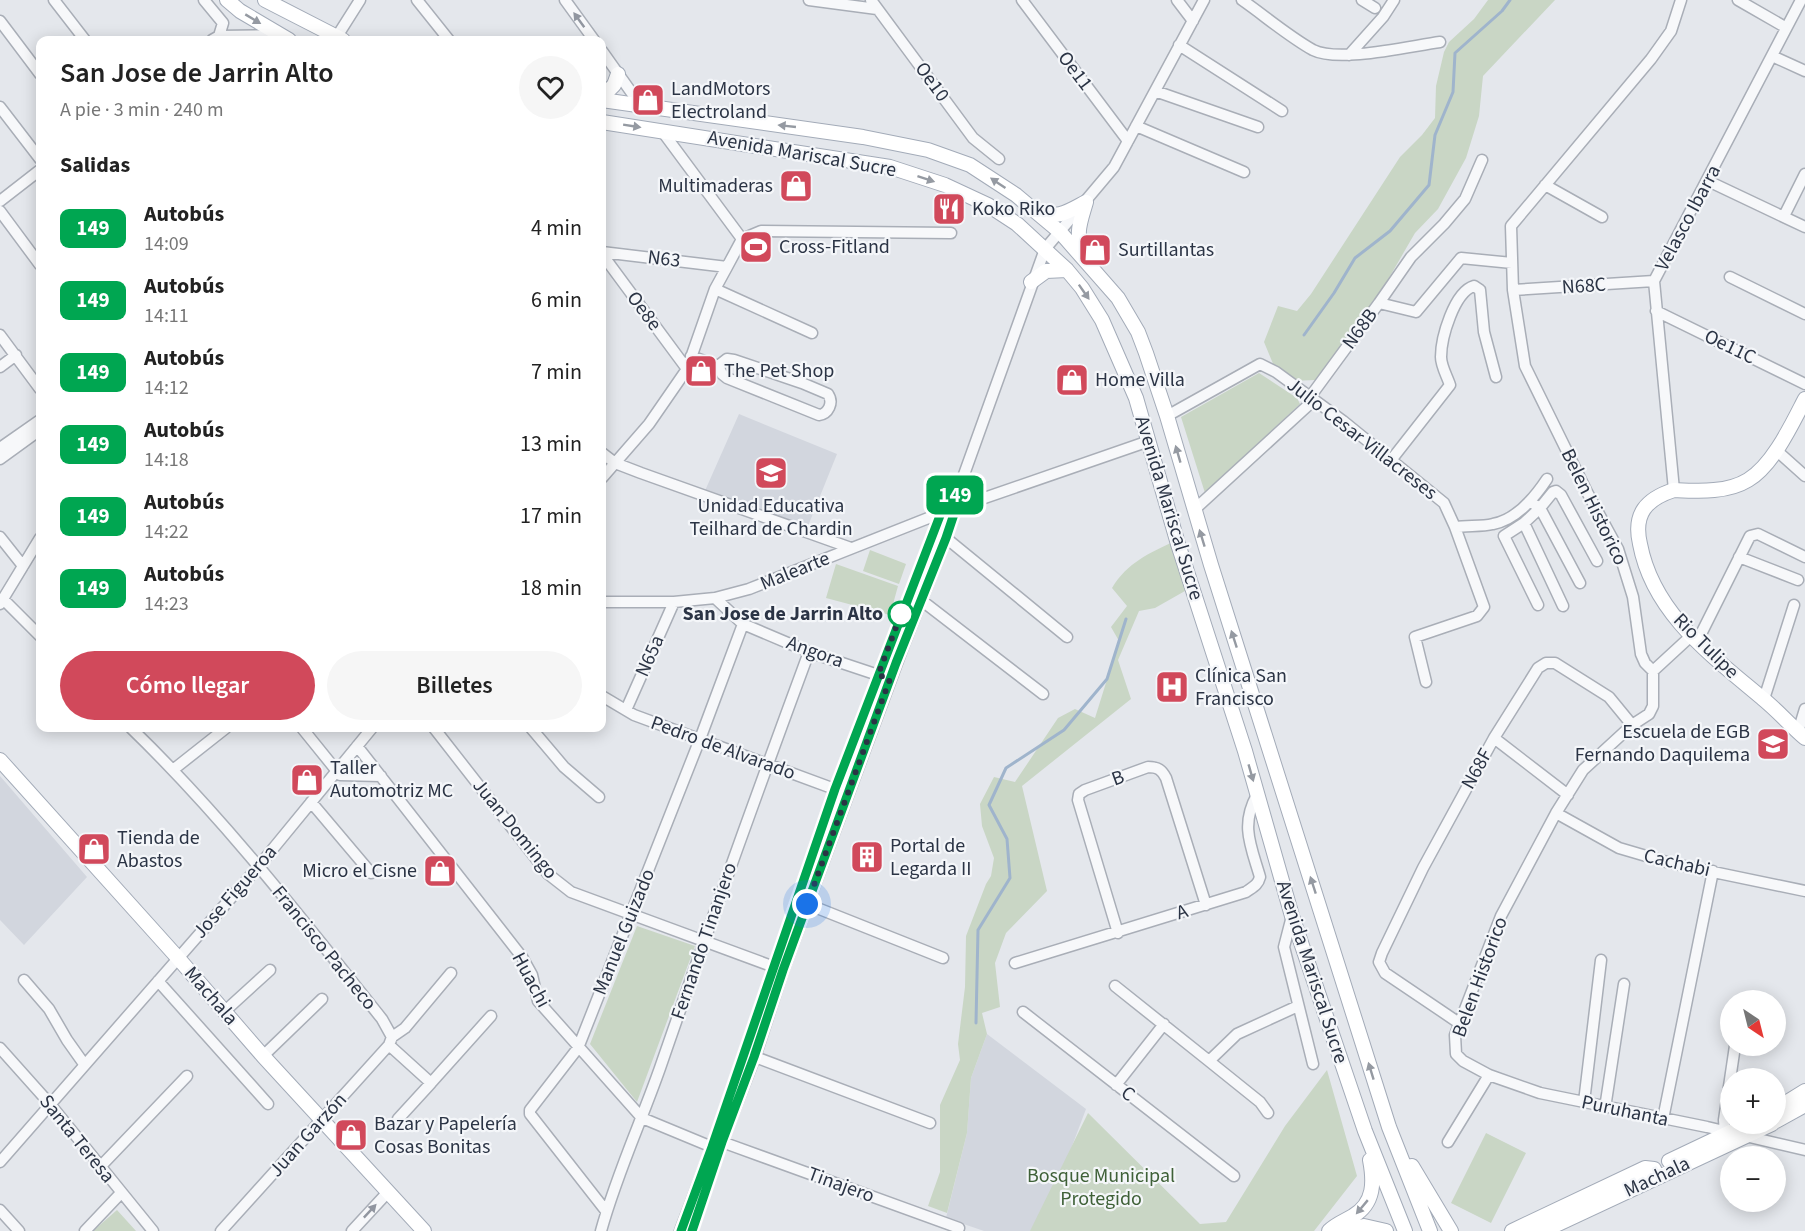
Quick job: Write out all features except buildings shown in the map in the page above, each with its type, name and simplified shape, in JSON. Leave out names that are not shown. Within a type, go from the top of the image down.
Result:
[{"type":"main road","points":[[227,0],[240,11],[282,36]]},
{"type":"main road","points":[[265,0],[334,36]]},
{"type":"main road","points":[[606,94],[614,85],[618,74]]},
{"type":"main road","name":"Avenida Mariscal Sucre","points":[[606,100],[824,131],[928,150],[970,165],[1016,195],[1060,232],[1118,298],[1138,332],[1167,416],[1194,510],[1389,1127]]},
{"type":"main road","points":[[705,137],[707,116]]},
{"type":"main road","points":[[745,144],[749,122]]},
{"type":"main road","name":"Avenida Mariscal Sucre","points":[[606,123],[890,167],[945,185],[988,205],[1017,224],[1067,270],[1082,288],[1102,320],[1136,398],[1178,544],[1257,795],[1292,916],[1365,1131],[1405,1231]]},
{"type":"main road","points":[[1035,211],[1059,216],[1086,202]]},
{"type":"main road","points":[[1086,202],[1078,233],[1082,249],[1092,268]]},
{"type":"main road","points":[[1031,282],[1046,271],[1067,270]]},
{"type":"main road","name":"Rio Tulipe","points":[[1802,735],[1678,622],[1648,573],[1638,537],[1639,519],[1643,509],[1654,498],[1674,490],[1719,489],[1745,482],[1758,472],[1776,450],[1805,399]]},
{"type":"main road","name":"Machala","points":[[0,760],[263,1056],[424,1231]]},
{"type":"main road","points":[[1786,1103],[1805,1091]]},
{"type":"main road","name":"Machala","points":[[1786,1115],[1805,1105]]},
{"type":"main road","points":[[1389,1127],[1430,1231]]},
{"type":"main road","points":[[1389,1127],[1451,1231]]},
{"type":"main road","points":[[1329,1231],[1360,1212],[1373,1189],[1365,1131]]},
{"type":"main road","name":"Machala","points":[[1543,1231],[1609,1200],[1723,1134]]},
{"type":"main road","name":"Machala","points":[[1527,1231],[1737,1134]]},
{"type":"main road","points":[[1512,1231],[1640,1171],[1649,1168],[1655,1173]]},
{"type":"main road","points":[[1556,1231],[1583,1218],[1609,1200]]},
{"type":"main road","points":[[1345,1231],[1364,1226],[1386,1231]]},
{"type":"street","points":[[54,0],[82,36]]},
{"type":"street","points":[[204,0],[222,20],[223,26],[216,36]]},
{"type":"street","points":[[287,0],[293,15]]},
{"type":"street","points":[[342,36],[360,0]]},
{"type":"street","points":[[417,0],[446,36]]},
{"type":"street","points":[[565,0],[591,36]]},
{"type":"street","points":[[809,0],[874,4]]},
{"type":"street","name":"Oe11","points":[[1022,0],[1128,141]]},
{"type":"street","points":[[1177,0],[1193,21]]},
{"type":"street","points":[[778,968],[807,904],[890,679],[946,538],[956,508],[957,494],[1031,282],[1045,249],[1114,167],[1204,0]]},
{"type":"street","points":[[1242,0],[1315,51],[1349,55],[1440,42]]},
{"type":"street","points":[[1362,0],[1375,8]]},
{"type":"street","points":[[1349,55],[1383,18],[1394,0]]},
{"type":"street","name":"Belen Historico","points":[[1455,1052],[1455,1035],[1501,916],[1556,813],[1583,770],[1632,725],[1649,714],[1653,706],[1653,671],[1645,663],[1641,654],[1633,597],[1618,549],[1587,492],[1525,366],[1514,290],[1511,226],[1651,58],[1671,31],[1681,0]]},
{"type":"street","points":[[1738,0],[1785,27]]},
{"type":"street","name":"Velasco Ibarra","points":[[1674,490],[1654,281],[1801,0]]},
{"type":"street","name":"Oe10","points":[[874,4],[973,138],[999,159]]},
{"type":"street","points":[[0,21],[36,69]]},
{"type":"street","points":[[1179,45],[1282,111]]},
{"type":"street","points":[[1772,56],[1805,71]]},
{"type":"street","points":[[606,57],[641,106]]},
{"type":"street","points":[[1155,91],[1258,127]]},
{"type":"street","points":[[0,107],[36,154]]},
{"type":"street","points":[[1136,126],[1244,172]]},
{"type":"street","points":[[662,131],[742,239]]},
{"type":"street","points":[[1379,303],[1411,257],[1465,199],[1482,160]]},
{"type":"street","points":[[0,201],[36,173]]},
{"type":"street","points":[[1784,216],[1805,174]]},
{"type":"street","points":[[1708,181],[1805,227]]},
{"type":"street","points":[[1545,185],[1602,217]]},
{"type":"street","points":[[0,211],[36,260]]},
{"type":"street","points":[[606,473],[649,424],[687,369],[715,289],[742,239],[761,231],[951,233]]},
{"type":"street","name":"N63","points":[[606,253],[727,267]]},
{"type":"street","name":"Oe8e","points":[[606,258],[687,369]]},
{"type":"street","name":"N68B","points":[[1194,510],[1312,399],[1379,303],[1416,312],[1461,258],[1512,263]]},
{"type":"street","points":[[1730,277],[1805,314]]},
{"type":"street","name":"N68C","points":[[1514,290],[1654,281]]},
{"type":"street","points":[[1392,459],[1450,385],[1441,358],[1444,334],[1458,299],[1469,287],[1474,286],[1480,290],[1484,332],[1496,376]]},
{"type":"street","points":[[715,289],[812,333]]},
{"type":"street","name":"Oe11C","points":[[1656,311],[1805,384]]},
{"type":"street","points":[[0,335],[36,383]]},
{"type":"street","points":[[0,368],[16,355]]},
{"type":"street","points":[[691,356],[718,366],[727,378],[819,415],[825,413],[830,407],[828,394],[802,383],[734,360],[727,359],[718,366]]},
{"type":"street","name":"Julio Cesar Villacreses","points":[[1167,416],[1260,364],[1276,372],[1392,459],[1444,503],[1484,607],[1477,616],[1414,637],[1426,682]]},
{"type":"street","points":[[0,448],[36,423]]},
{"type":"street","points":[[0,459],[36,433]]},
{"type":"street","name":"Malearte","points":[[606,602],[674,602],[715,598],[749,589],[941,513],[1149,441]]},
{"type":"street","points":[[1776,450],[1805,476]]},
{"type":"street","points":[[606,456],[615,463],[851,548]]},
{"type":"street","points":[[1538,605],[1504,536],[1524,523],[1547,479]]},
{"type":"street","points":[[1455,527],[1494,524],[1535,505],[1553,492],[1559,492],[1597,561]]},
{"type":"street","points":[[689,1230],[778,968],[835,789],[941,513],[957,494]]},
{"type":"street","points":[[1535,505],[1581,583]]},
{"type":"street","points":[[1524,523],[1563,606]]},
{"type":"street","points":[[1653,671],[1694,639],[1750,536],[1758,534],[1805,557]]},
{"type":"street","points":[[0,537],[23,566]]},
{"type":"street","points":[[946,538],[1067,637]]},
{"type":"street","points":[[36,545],[2,601],[36,632]]},
{"type":"street","points":[[1739,557],[1798,580]]},
{"type":"street","name":"Angora","points":[[715,598],[743,624],[809,652],[890,679]]},
{"type":"street","points":[[921,600],[1043,694]]},
{"type":"street","name":"N65a","points":[[626,710],[674,602]]},
{"type":"street","points":[[1764,699],[1794,605]]},
{"type":"street","name":"Manuel Guizado","points":[[606,1211],[530,1114],[532,1106],[578,1048],[743,624]]},
{"type":"street","name":"Fernando Tinanjero","points":[[601,1231],[606,1211],[642,1118],[809,652]]},
{"type":"street","name":"N68F","points":[[1460,1023],[1392,977],[1380,967],[1379,962],[1423,868],[1494,738],[1538,668],[1550,662],[1610,697],[1632,725]]},
{"type":"street","name":"Pedro de Alvarado","points":[[606,698],[634,715],[848,794]]},
{"type":"street","points":[[1802,735],[1805,709]]},
{"type":"street","name":"Francisco Pacheco","points":[[135,732],[174,769],[258,867],[382,1019],[391,1041],[431,1083]]},
{"type":"street","points":[[174,769],[221,732]]},
{"type":"street","points":[[305,732],[340,775],[381,776]]},
{"type":"street","name":"Jose Figueroa","points":[[0,1162],[258,867],[369,732]]},
{"type":"street","name":"Juan Domingo","points":[[437,732],[549,874],[571,892],[778,968]]},
{"type":"street","points":[[534,732],[564,767],[599,797]]},
{"type":"street","points":[[1494,738],[1568,795]]},
{"type":"street","name":"Huachi","points":[[357,746],[522,957],[532,975],[538,1001],[578,1048],[642,1118],[717,1145]]},
{"type":"street","name":"B","points":[[1118,933],[1078,800],[1079,794],[1084,790],[1148,767],[1157,767],[1166,778],[1206,904]]},
{"type":"street","name":"A","points":[[1016,963],[1246,892],[1258,882],[1260,877],[1247,826],[1250,808],[1257,795]]},
{"type":"street","points":[[311,802],[372,873]]},
{"type":"street","name":"Cachabi","points":[[1556,813],[1619,848],[1670,863],[1805,891]]},
{"type":"street","points":[[1663,1119],[1713,871]]},
{"type":"street","points":[[807,904],[943,958]]},
{"type":"street","points":[[1292,916],[1284,947],[1313,1064]]},
{"type":"street","points":[[1584,1102],[1601,960]]},
{"type":"street","points":[[225,1011],[270,970]]},
{"type":"street","name":"Juan Garzón","points":[[221,1231],[405,1028],[451,973]]},
{"type":"street","points":[[24,980],[49,1010],[84,1064]]},
{"type":"street","points":[[158,981],[268,1104]]},
{"type":"street","points":[[1605,1108],[1624,984]]},
{"type":"street","points":[[1115,986],[1260,1102],[1268,1113]]},
{"type":"street","points":[[263,1056],[322,999]]},
{"type":"street","points":[[1209,1061],[1237,1034],[1298,1006]]},
{"type":"street","name":"C","points":[[1023,1011],[1234,1176]]},
{"type":"street","points":[[398,1119],[491,1016]]},
{"type":"street","points":[[1116,1085],[1164,1024]]},
{"type":"street","name":"Santa Teresa","points":[[0,1048],[50,1104],[153,1231]]},
{"type":"street","name":"Puruhanta","points":[[1455,1052],[1463,1061],[1489,1075],[1540,1093],[1720,1132]]},
{"type":"street","points":[[749,1055],[930,1123]]},
{"type":"street","points":[[1448,1142],[1489,1075]]},
{"type":"street","points":[[100,1167],[187,1076]]},
{"type":"street","points":[[1757,1134],[1805,1150]]},
{"type":"street","name":"Tinajero","points":[[717,1145],[958,1229]]},
{"type":"street","points":[[352,1231],[388,1192]]},
{"type":"street","points":[[85,1231],[121,1193]]},
{"type":"street","points":[[0,1210],[19,1231]]},
{"type":"shaded area","name":"Unidad Educativa Teilhard de Chardin","points":[[739,414],[837,454],[808,526],[704,493]]},
{"type":"shaded area","points":[[0,776],[87,877],[24,945],[0,920]]},
{"type":"shaded area","points":[[987,1034],[1086,1109],[1040,1231],[984,1231],[946,1218],[967,1133],[971,1078]]},
{"type":"green space","points":[[1488,0],[1555,0],[1483,76],[1479,116],[1466,158],[1438,209],[1415,233],[1375,302],[1315,380],[1292,381],[1274,366],[1264,342],[1278,306],[1297,311],[1311,294],[1400,157],[1435,118],[1436,86],[1444,52],[1449,42],[1474,19]]},
{"type":"green space","points":[[1259,373],[1297,398],[1300,404],[1205,493],[1181,417]]},
{"type":"green space","points":[[1175,541],[1192,587],[1155,608],[1139,611],[1118,660],[1131,699],[1022,786],[1047,891],[1006,933],[995,963],[1000,1007],[982,1013],[987,1034],[971,1078],[967,1133],[947,1213],[928,1206],[940,1172],[940,1105],[960,1060],[958,1044],[965,987],[966,936],[991,876],[994,858],[982,826],[980,804],[994,777],[1015,782],[1058,718],[1075,709],[1095,718],[1119,641],[1111,627],[1127,606],[1112,588],[1132,565]]},
{"type":"green space","points":[[870,550],[906,564],[899,584],[863,571]]},
{"type":"green space","points":[[836,564],[898,586],[890,615],[826,598]]},
{"type":"green space","points":[[637,926],[695,946],[637,1102],[590,1044]]},
{"type":"green space","name":"Bosque Municipal Protegido","points":[[1327,1070],[1357,1176],[1314,1231],[1030,1231],[1088,1113],[1200,1224],[1226,1222],[1285,1126]]},
{"type":"green space","points":[[1486,1133],[1526,1153],[1491,1223],[1451,1203]]},
{"type":"green space","points":[[117,1210],[136,1231],[93,1231]]},
{"type":"waterway","points":[[1304,335],[1334,293],[1355,258],[1390,231],[1429,185],[1435,135],[1453,92],[1455,53],[1502,11],[1510,0]]},
{"type":"waterway","points":[[976,1023],[978,930],[1010,878],[1007,839],[989,805],[1006,768],[1064,730],[1107,679],[1126,619]]},
{"type":"bus line","name":"149","points":[[681,1231],[835,789],[941,513],[957,494],[956,508],[946,538],[896,663],[783,970],[692,1231]]},
{"type":"place","name":"LandMotors Electroland","points":[[648,100]]},
{"type":"place","name":"Multimaderas","points":[[796,186]]},
{"type":"place","name":"Koko Riko","points":[[949,209]]},
{"type":"place","name":"Cross-Fitland","points":[[756,247]]},
{"type":"place","name":"Surtillantas","points":[[1095,250]]},
{"type":"place","name":"The Pet Shop","points":[[701,371]]},
{"type":"place","name":"Home Villa","points":[[1072,380]]},
{"type":"place","name":"Unidad Educativa Teilhard de Chardin","points":[[771,473]]},
{"type":"place","name":"San Jose de Jarrin Alto","points":[[901,614]]},
{"type":"place","name":"Clínica San Francisco","points":[[1172,687]]},
{"type":"place","name":"Escuela de EGB Fernando Daquilema","points":[[1773,744]]},
{"type":"place","name":"Taller Automotriz MC","points":[[307,780]]},
{"type":"place","name":"Tienda de Abastos","points":[[94,849]]},
{"type":"place","name":"Portal de Legarda II","points":[[867,857]]},
{"type":"place","name":"Micro el Cisne","points":[[440,871]]},
{"type":"place","name":"Bazar y Papelería Cosas Bonitas","points":[[351,1135]]},
{"type":"route","points":[[807,904],[890,679],[878,675],[901,614]]}]
